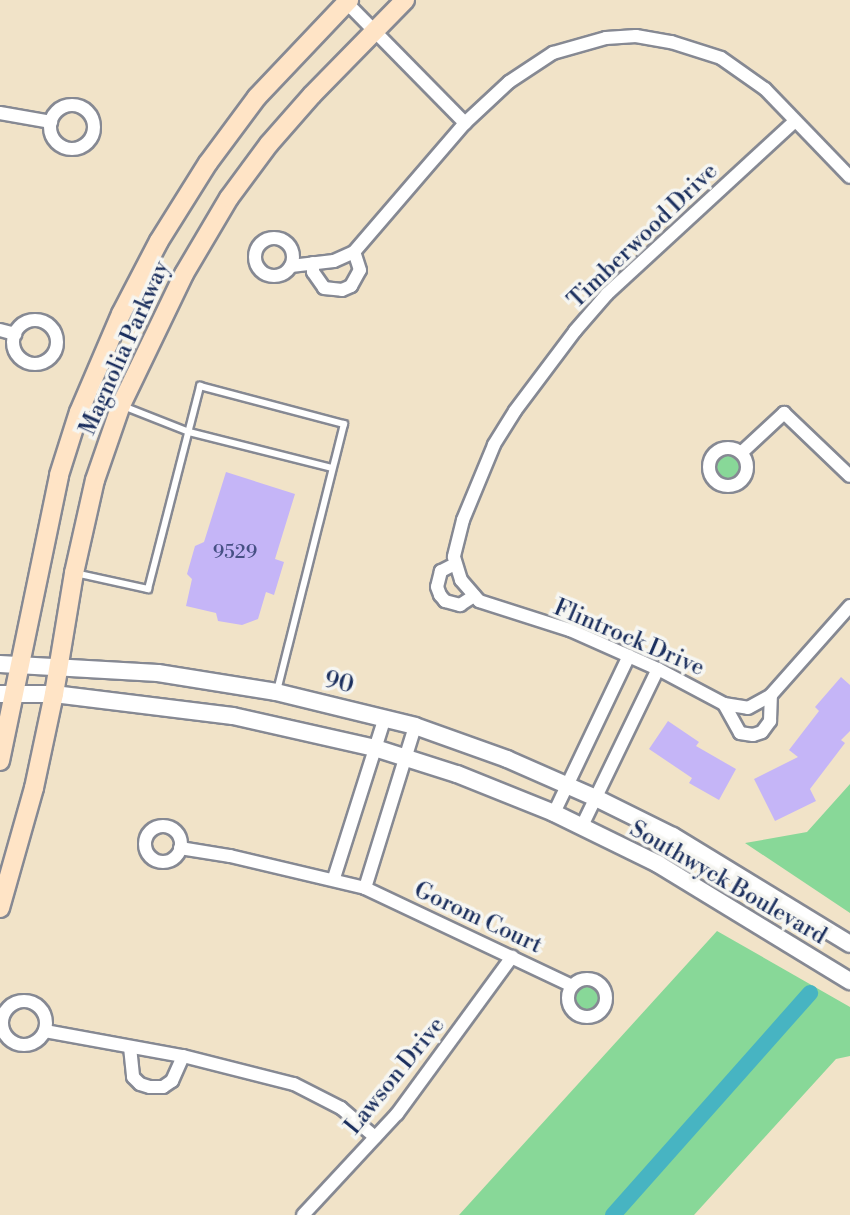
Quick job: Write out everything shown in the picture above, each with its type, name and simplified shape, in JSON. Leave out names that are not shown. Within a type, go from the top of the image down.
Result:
[{"type":"main road","name":"Magnolia Parkway","points":[[0,908],[34,788],[54,694],[74,573],[95,480],[121,405],[184,274],[229,198],[269,144],[405,0]]},
{"type":"main road","name":"Magnolia Parkway","points":[[0,761],[8,694],[21,663],[59,475],[79,412],[121,314],[159,241],[208,163],[257,97],[347,1]]},
{"type":"street","points":[[347,1],[373,31],[465,123]]},
{"type":"street","points":[[291,265],[334,261],[354,252],[465,123],[509,82],[553,53],[606,37],[636,36],[696,48],[721,58],[765,89],[850,177]]},
{"type":"street","points":[[0,113],[51,122]]},
{"type":"street","name":"Timberwood Drive","points":[[461,580],[454,557],[463,520],[494,446],[515,411],[575,331],[607,294],[794,122]]},
{"type":"street","points":[[313,263],[313,272],[324,288],[342,290],[351,286],[359,270],[354,252]]},
{"type":"street","points":[[0,330],[15,334]]},
{"type":"street","points":[[741,453],[784,413],[850,476]]},
{"type":"street","points":[[455,564],[441,571],[437,587],[439,595],[452,605],[468,602],[474,596]]},
{"type":"street","name":"Flintrock Drive","points":[[461,580],[479,601],[570,630],[658,669],[724,704],[748,708],[771,695]]},
{"type":"street","points":[[724,704],[740,733],[753,735],[762,732],[770,721],[771,695],[850,606]]},
{"type":"street","points":[[554,813],[629,656]]},
{"type":"street","name":"90","points":[[0,664],[58,665],[158,673],[276,692],[415,726],[568,784],[596,798]]},
{"type":"street","points":[[8,694],[54,694],[233,716],[375,748],[405,756],[582,826],[658,669]]},
{"type":"street","points":[[334,878],[385,717]]},
{"type":"street","points":[[365,888],[415,726]]},
{"type":"street","name":"Southwyck Boulevard","points":[[596,798],[673,836],[850,944]]},
{"type":"street","name":"Southwyck Boulevard","points":[[582,826],[658,864],[850,981]]},
{"type":"street","points":[[658,864],[673,836]]},
{"type":"street","name":"Gorom Court","points":[[180,848],[334,878],[365,888],[572,986]]},
{"type":"street","name":"Lawson Drive","points":[[303,1215],[397,1114],[512,957]]},
{"type":"street","points":[[45,1031],[183,1056],[267,1076],[306,1089],[341,1108],[374,1137]]},
{"type":"street","points":[[130,1047],[133,1077],[140,1084],[150,1087],[163,1087],[172,1081],[183,1056]]},
{"type":"lane","points":[[74,573],[148,589],[200,386],[344,424],[276,692]]},
{"type":"lane","points":[[121,405],[188,432],[332,468]]},
{"type":"green space","points":[[726,450],[740,456],[746,470],[740,484],[726,490],[712,484],[706,470],[712,456]]},
{"type":"green space","points":[[850,784],[850,913],[745,843],[807,832]]},
{"type":"green space","points":[[717,931],[850,1007],[850,1056],[836,1059],[694,1215],[459,1215]]},
{"type":"green space","points":[[580,977],[594,983],[600,997],[594,1011],[580,1017],[566,1011],[560,997],[566,983]]},
{"type":"building","points":[[226,472],[295,494],[275,559],[284,562],[274,595],[266,592],[258,619],[242,625],[218,621],[216,613],[186,606],[192,579],[187,574],[195,546],[204,542]]},
{"type":"building","points":[[841,677],[850,685],[850,731],[841,740],[845,743],[810,789],[816,801],[775,821],[754,779],[798,757],[789,750],[819,711],[815,707]]},
{"type":"building","points":[[668,721],[699,742],[696,746],[736,769],[719,800],[689,783],[692,778],[649,749]]},
{"type":"waterway","points":[[613,1215],[810,993]]}]
